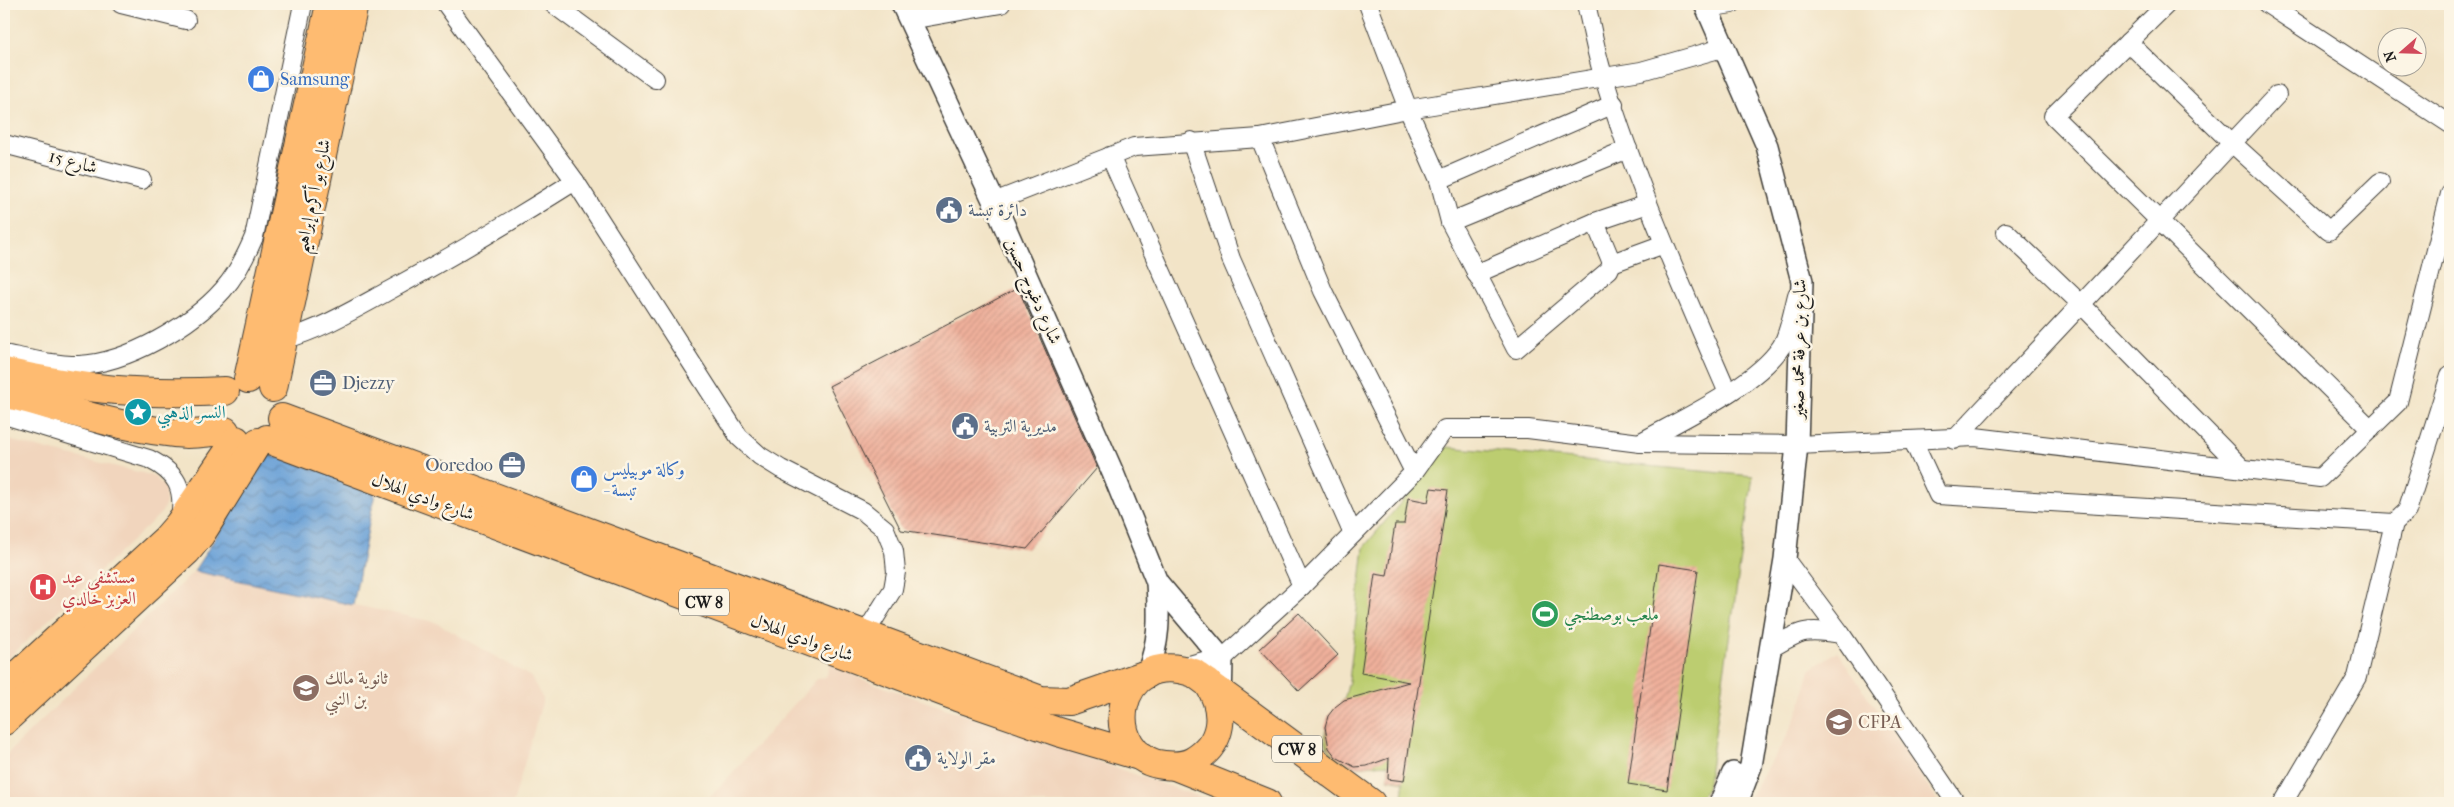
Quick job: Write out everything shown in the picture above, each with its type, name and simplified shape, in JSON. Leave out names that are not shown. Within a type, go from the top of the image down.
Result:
[{"type":"main road","name":"شارع بو أكرم إبراهيم","points":[[261,383],[330,4]]},
{"type":"main road","name":"شارع بو أكرم إبراهيم","points":[[261,383],[283,340],[354,4]]},
{"type":"main road","points":[[6,372],[56,384],[126,392],[165,394],[225,391]]},
{"type":"main road","name":"شارع وادي الهلال","points":[[6,372],[167,432],[254,434],[858,646],[1049,701],[1070,701],[1147,674]]},
{"type":"main road","points":[[4,688],[166,539],[281,402],[261,383],[231,385],[225,391],[220,401],[218,411],[220,422],[254,434]]},
{"type":"main road","points":[[4,721],[187,552],[201,534],[254,434]]},
{"type":"main road","name":"شارع وادي الهلال","points":[[858,646],[1058,732],[1143,757]]},
{"type":"main road","points":[[1175,766],[1190,762],[1204,754],[1214,742],[1219,728],[1217,697],[1194,673],[1179,668],[1162,668],[1147,674],[1134,684],[1125,698],[1122,714],[1124,731],[1131,746],[1143,757],[1158,764],[1175,766],[1267,803]]},
{"type":"main road","name":"CW 8","points":[[1217,697],[1371,803]]},
{"type":"street","points":[[121,4],[186,20]]},
{"type":"street","points":[[6,372],[54,364],[82,365],[112,359],[141,348],[169,332],[195,315],[224,290],[243,262],[254,237],[303,4]]},
{"type":"street","points":[[446,4],[576,181],[739,437],[760,456],[863,511],[886,529],[894,551],[896,572],[893,589],[858,646]]},
{"type":"street","points":[[553,4],[655,79]]},
{"type":"street","points":[[906,12],[1001,4]]},
{"type":"street","points":[[1368,4],[1408,108],[1439,180],[1450,222],[1516,349],[1609,270],[1612,262],[1595,222]]},
{"type":"street","points":[[1586,4],[1604,78],[1648,204],[1728,393]]},
{"type":"street","points":[[1706,6],[1732,4]]},
{"type":"street","points":[[2167,4],[2054,116],[2371,429]]},
{"type":"street","points":[[2266,4],[2450,124]]},
{"type":"street","name":"شارع بن عرفة محمد صغير","points":[[1706,6],[1726,47],[1767,146],[1802,281],[1797,445],[1785,559],[1751,766],[1737,803]]},
{"type":"street","name":"شارع دغبوج حسين","points":[[906,12],[994,202],[1113,473],[1158,582]]},
{"type":"street","points":[[2128,42],[2232,144],[2329,231],[2380,182]]},
{"type":"street","points":[[994,202],[1134,147],[1191,141],[1260,138],[1408,108],[1641,71],[1726,47]]},
{"type":"street","points":[[1954,440],[2277,95]]},
{"type":"street","points":[[1439,180],[1614,104]]},
{"type":"street","points":[[1260,138],[1323,291],[1414,472]]},
{"type":"street","points":[[1191,141],[1231,259],[1353,534]]},
{"type":"street","name":"شارع 15","points":[[4,144],[142,180]]},
{"type":"street","points":[[1450,222],[1628,149]]},
{"type":"street","points":[[1110,156],[1302,586]]},
{"type":"street","points":[[283,340],[308,333],[335,321],[449,259],[576,181]]},
{"type":"street","points":[[1179,668],[1204,661],[1222,659],[1302,586],[1414,472],[1445,429],[1528,429],[1640,443],[1797,445],[1975,438],[2320,478],[2398,402],[2450,194]]},
{"type":"street","points":[[1476,274],[1595,222],[1648,204]]},
{"type":"street","points":[[2006,232],[2081,304],[2243,469]]},
{"type":"street","points":[[1612,262],[1664,244]]},
{"type":"street","points":[[1640,443],[1728,393],[1760,369],[1781,346],[1802,281]]},
{"type":"street","points":[[6,372],[54,364]]},
{"type":"street","points":[[2283,803],[2358,677],[2394,523],[2407,511],[2450,375]]},
{"type":"street","points":[[4,415],[149,459],[163,466],[173,476],[180,488],[182,503],[179,524]]},
{"type":"street","points":[[1913,441],[1938,495],[2394,523]]},
{"type":"street","points":[[1785,559],[1841,634],[1956,803]]},
{"type":"street","points":[[1158,582],[1192,627],[1222,659]]},
{"type":"street","points":[[1147,674],[1156,652],[1159,626],[1158,582]]},
{"type":"street","points":[[1770,649],[1796,633],[1812,629],[1841,634]]},
{"type":"street","name":"شارع بن عرفة محمد صغير","points":[[1720,803],[1738,760],[1770,649]]},
{"type":"street","points":[[1217,697],[1222,659]]},
{"type":"shaded area","name":"مستشفى عبد العزبز خالدي","points":[[4,439],[154,476],[165,488],[166,503],[162,512],[4,662]]},
{"type":"shaded area","name":"ثانوية مالك بن النبي","points":[[194,571],[435,622],[531,677],[543,699],[513,803],[4,803],[4,757]]},
{"type":"shaded area","name":"CFPA","points":[[1837,651],[1939,803],[1746,803],[1787,736],[1800,707],[1810,670]]},
{"type":"shaded area","name":"مقر الولاية","points":[[832,660],[861,679],[1217,803],[705,803],[818,678],[826,677]]},
{"type":"green space","name":"ملعب بوصطنجي","points":[[1447,447],[1753,476],[1707,789],[1695,803],[1401,803],[1404,782],[1388,779],[1389,765],[1353,766],[1341,762],[1327,747],[1325,738],[1329,717],[1344,700],[1349,681],[1364,547]]},
{"type":"water","points":[[269,455],[376,488],[353,605],[194,571]]},
{"type":"building","name":"مديرية التربية","points":[[1018,288],[1097,468],[1027,549],[901,530],[829,386]]},
{"type":"building","points":[[1431,488],[1448,490],[1404,781],[1388,779],[1389,758],[1367,766],[1355,767],[1336,757],[1329,748],[1325,727],[1328,716],[1344,700],[1409,682],[1361,673],[1375,574],[1387,576],[1395,524],[1404,524],[1408,498],[1428,502]]},
{"type":"building","points":[[1659,564],[1698,570],[1667,790],[1628,784]]},
{"type":"building","points":[[1299,613],[1338,655],[1299,691],[1260,649]]},
{"type":"place","name":"Samsung","points":[[261,79]]},
{"type":"place","name":"دائرة تبسة","points":[[949,210]]},
{"type":"place","name":"Djezzy","points":[[323,383]]},
{"type":"place","name":"النسر الذهبي","points":[[138,412]]},
{"type":"place","name":"مديرية التربية","points":[[965,426]]},
{"type":"place","name":"Ooredoo","points":[[512,465]]},
{"type":"place","name":"وكالة موبيليس - تبسة","points":[[584,479]]},
{"type":"place","name":"مستشفى عبد العزبز خالدي","points":[[43,587]]},
{"type":"place","name":"ملعب بوصطنجي","points":[[1545,614]]},
{"type":"place","name":"ثانوية مالك بن النبي","points":[[306,688]]},
{"type":"place","name":"CFPA","points":[[1839,722]]},
{"type":"place","name":"مقر الولاية","points":[[918,758]]}]
